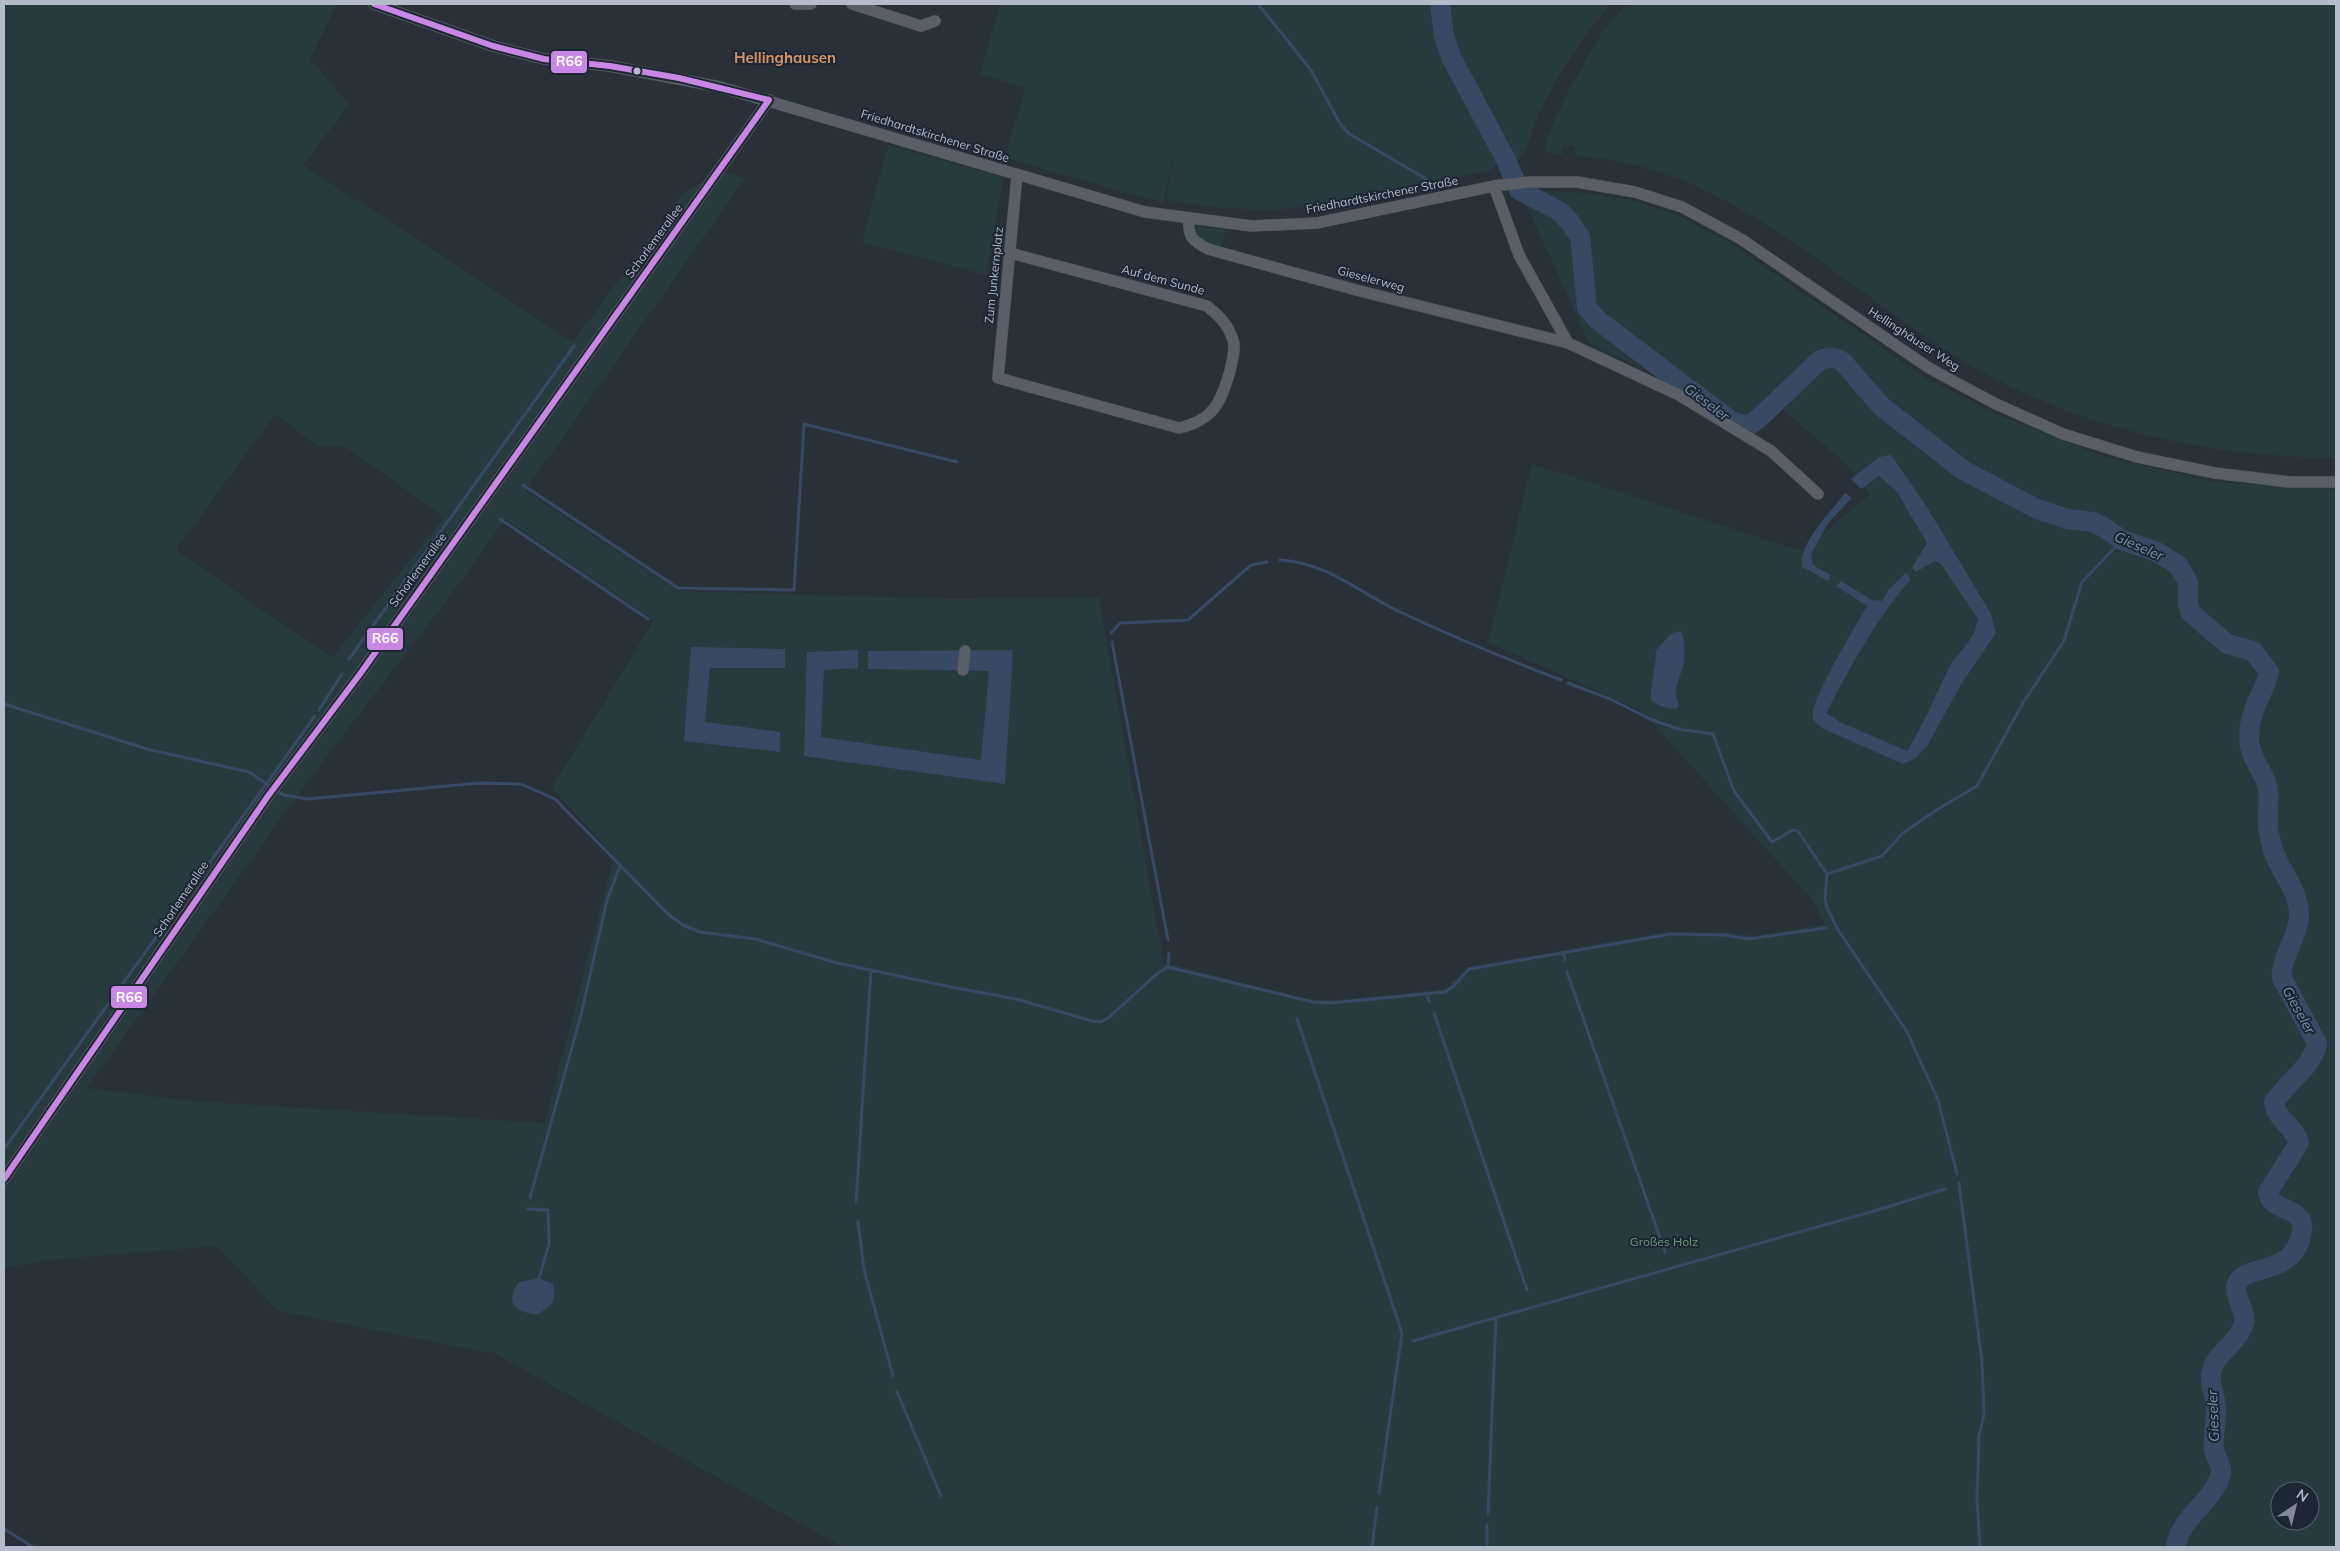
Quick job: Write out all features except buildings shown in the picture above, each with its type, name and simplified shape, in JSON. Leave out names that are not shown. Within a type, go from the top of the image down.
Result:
[{"type":"street","name":"Friedhardtskirchener Straße","points":[[374,4],[400,8],[493,46],[544,60],[610,66],[679,78],[769,100],[1145,212],[1252,226],[1317,224],[1499,186]]},
{"type":"street","points":[[795,4],[811,4]]},
{"type":"street","points":[[852,4],[921,26],[935,21]]},
{"type":"street","name":"Schorlemerallee","points":[[4,1179],[278,781],[360,674],[769,100]]},
{"type":"street","name":"Zum Junkernplatz","points":[[998,378],[1018,175]]},
{"type":"street","name":"Hellinghäuser Weg","points":[[1499,186],[1529,182],[1578,182],[1635,192],[1682,207],[1741,239],[1929,368],[1994,403],[2063,434],[2136,457],[2215,473],[2290,482],[2336,482]]},
{"type":"street","points":[[1499,186],[1519,255],[1568,343]]},
{"type":"street","name":"Gieselerweg","points":[[1188,218],[1188,232],[1193,239],[1208,249],[1356,290],[1568,343],[1679,395],[1719,419],[1771,451],[1818,494]]},
{"type":"street","name":"Auf dem Sunde","points":[[998,378],[1179,428],[1192,425],[1214,410],[1223,396],[1233,356],[1234,342],[1227,325],[1223,319],[1207,306],[1010,253]]},
{"type":"street","points":[[963,670],[965,651]]},
{"type":"green space","name":"Großes Holz","points":[[4,4],[337,4],[310,59],[349,105],[303,165],[573,342],[683,193],[721,172],[745,178],[525,491],[679,591],[952,599],[1099,598],[1164,965],[1173,965],[1310,1000],[1335,1000],[1445,989],[1467,967],[1665,932],[1722,932],[1757,936],[1825,924],[1813,901],[1642,711],[1488,642],[1532,464],[1802,551],[1870,494],[1844,462],[1779,406],[1752,430],[1732,424],[1681,388],[1589,343],[1521,193],[1538,191],[1588,193],[1634,201],[1679,216],[1730,243],[1924,377],[1993,413],[2103,456],[2213,482],[2336,489],[2336,1547],[843,1547],[490,1351],[484,1352],[276,1310],[216,1246],[47,1260],[4,1268]],"holes":[[[275,414],[318,446],[346,447],[444,517],[332,658],[176,550]],[[505,519],[654,620],[552,788],[614,856],[545,1123],[190,1101],[87,1088],[302,789],[456,588]]]},
{"type":"green space","points":[[1000,4],[1611,4],[1582,41],[1556,81],[1538,115],[1525,150],[1517,161],[1506,160],[1490,170],[1390,193],[1326,205],[1272,210],[1219,208],[1166,200],[1176,147],[1163,203],[1005,158],[1025,88],[980,74]]},
{"type":"green space","points":[[1627,4],[2336,4],[2336,458],[2239,452],[2191,445],[2096,421],[2050,404],[2006,384],[1963,361],[1925,337],[1775,230],[1696,186],[1634,165],[1605,159],[1575,156],[1575,146],[1563,145],[1562,155],[1548,153],[1545,148],[1547,137],[1568,92],[1603,30]]},
{"type":"green space","points":[[888,145],[1003,177],[986,275],[862,242]]},
{"type":"green space","points":[[1198,227],[1225,229],[1221,249],[1202,241],[1194,232]]},
{"type":"water","points":[[1891,455],[1927,507],[1991,614],[1996,633],[1960,686],[1929,743],[1916,758],[1903,764],[1824,729],[1813,718],[1813,710],[1825,681],[1867,606],[1836,586],[1841,581],[1872,600],[1882,601],[1889,589],[1906,573],[1911,579],[1875,627],[1826,713],[1840,722],[1907,751],[1951,665],[1972,636],[1978,619],[1941,564],[1935,561],[1916,572],[1912,568],[1927,543],[1897,492],[1879,476],[1861,489],[1851,479],[1879,457]]},
{"type":"water","points":[[1845,493],[1852,498],[1829,522],[1811,554],[1813,565],[1831,575],[1828,581],[1802,567],[1802,558],[1810,538]]},
{"type":"water","points":[[1681,631],[1684,642],[1684,658],[1676,689],[1679,705],[1676,709],[1666,708],[1651,700],[1656,650],[1672,633]]},
{"type":"water","points":[[691,647],[785,649],[785,668],[710,668],[705,722],[780,732],[780,752],[684,741]]},
{"type":"water","points":[[858,650],[858,668],[824,670],[821,737],[981,760],[989,671],[868,669],[868,651],[1013,650],[1005,784],[804,756],[807,652]]},
{"type":"water","points":[[539,1278],[553,1284],[554,1299],[547,1308],[538,1314],[523,1312],[514,1306],[512,1301],[515,1289],[519,1282]]},
{"type":"waterway","points":[[1258,4],[1311,70],[1339,122],[1348,133],[1426,179]]},
{"type":"waterway","name":"Gieseler","points":[[1440,4],[1444,36],[1451,57],[1506,160],[1519,190],[1559,211],[1570,222],[1580,237],[1587,308],[1599,321],[1731,421],[1742,424],[1752,423],[1758,419],[1819,361],[1826,358],[1840,360],[1881,406],[1963,470],[2035,508],[2067,519],[2093,522],[2122,540],[2157,552],[2178,565],[2188,582],[2188,604],[2191,613],[2227,644],[2253,651],[2269,672],[2251,719],[2250,744],[2253,756],[2266,782],[2269,797],[2268,827],[2273,850],[2296,896],[2298,904],[2298,921],[2284,962],[2282,978],[2317,1043],[2315,1052],[2305,1067],[2274,1102],[2278,1114],[2294,1132],[2299,1143],[2268,1192],[2270,1199],[2280,1207],[2298,1216],[2302,1229],[2298,1245],[2291,1255],[2271,1267],[2242,1277],[2237,1283],[2236,1292],[2243,1313],[2244,1323],[2237,1336],[2217,1360],[2211,1374],[2216,1407],[2214,1449],[2221,1473],[2210,1495],[2183,1528],[2178,1537],[2176,1547]]},
{"type":"waterway","points":[[349,659],[574,346]]},
{"type":"waterway","points":[[523,485],[678,588],[794,590],[804,424],[957,462]]},
{"type":"waterway","points":[[500,519],[648,619]]},
{"type":"waterway","points":[[1568,683],[1610,699],[1650,719],[1678,729],[1713,734],[1734,791],[1772,842],[1793,830],[1798,831],[1827,874],[1882,856],[1903,833],[1977,786],[2023,703],[2064,641],[2082,582],[2122,540]]},
{"type":"waterway","points":[[1280,560],[1297,562],[1328,572],[1398,611],[1479,647],[1561,680]]},
{"type":"waterway","points":[[1111,633],[1120,623],[1188,620],[1251,565],[1267,562]]},
{"type":"waterway","points":[[1112,642],[1168,940]]},
{"type":"waterway","points":[[319,710],[342,674]]},
{"type":"waterway","points":[[4,704],[147,749],[249,772],[283,795],[308,799],[480,783],[521,784],[555,799],[668,914],[683,925],[700,932],[755,939],[837,963],[1016,999],[1092,1021],[1101,1022],[1108,1018],[1158,973],[1168,967],[1169,953]]},
{"type":"waterway","points":[[4,1149],[315,716]]},
{"type":"waterway","points":[[530,1198],[581,1015],[607,900],[620,866]]},
{"type":"waterway","points":[[1827,874],[1825,899],[1827,908],[1838,930],[1906,1030],[1938,1100],[1957,1174]]},
{"type":"waterway","points":[[1168,967],[1313,1002],[1331,1003],[1445,992],[1453,987],[1469,969],[1671,934],[1725,935],[1748,939],[1826,928]]},
{"type":"waterway","points":[[1563,952],[1565,960]]},
{"type":"waterway","points":[[856,1202],[871,970]]},
{"type":"waterway","points":[[1567,972],[1665,1252]]},
{"type":"waterway","points":[[1427,994],[1429,1001]]},
{"type":"waterway","points":[[1434,1013],[1527,1290]]},
{"type":"waterway","points":[[1297,1019],[1402,1333],[1379,1493]]},
{"type":"waterway","points":[[1959,1183],[1982,1362],[1984,1414],[1979,1436],[1977,1499],[1980,1547]]},
{"type":"waterway","points":[[1413,1341],[1881,1209],[1945,1189]]},
{"type":"waterway","points":[[528,1209],[548,1210],[549,1244],[539,1278]]},
{"type":"waterway","points":[[858,1221],[864,1270],[893,1376]]},
{"type":"waterway","points":[[1488,1514],[1496,1317]]},
{"type":"waterway","points":[[897,1392],[941,1496]]},
{"type":"waterway","points":[[1372,1547],[1377,1507]]},
{"type":"waterway","points":[[1487,1525],[1487,1547]]},
{"type":"waterway","points":[[4,1529],[33,1547]]},
{"type":"transit line","name":"R66","points":[[374,4],[493,46],[544,59],[610,66],[679,78],[769,100]]},
{"type":"transit line","name":"R66","points":[[4,1179],[268,796],[360,674],[769,100]]},
{"type":"district","name":"Hellinghausen","points":[[785,58]]}]
